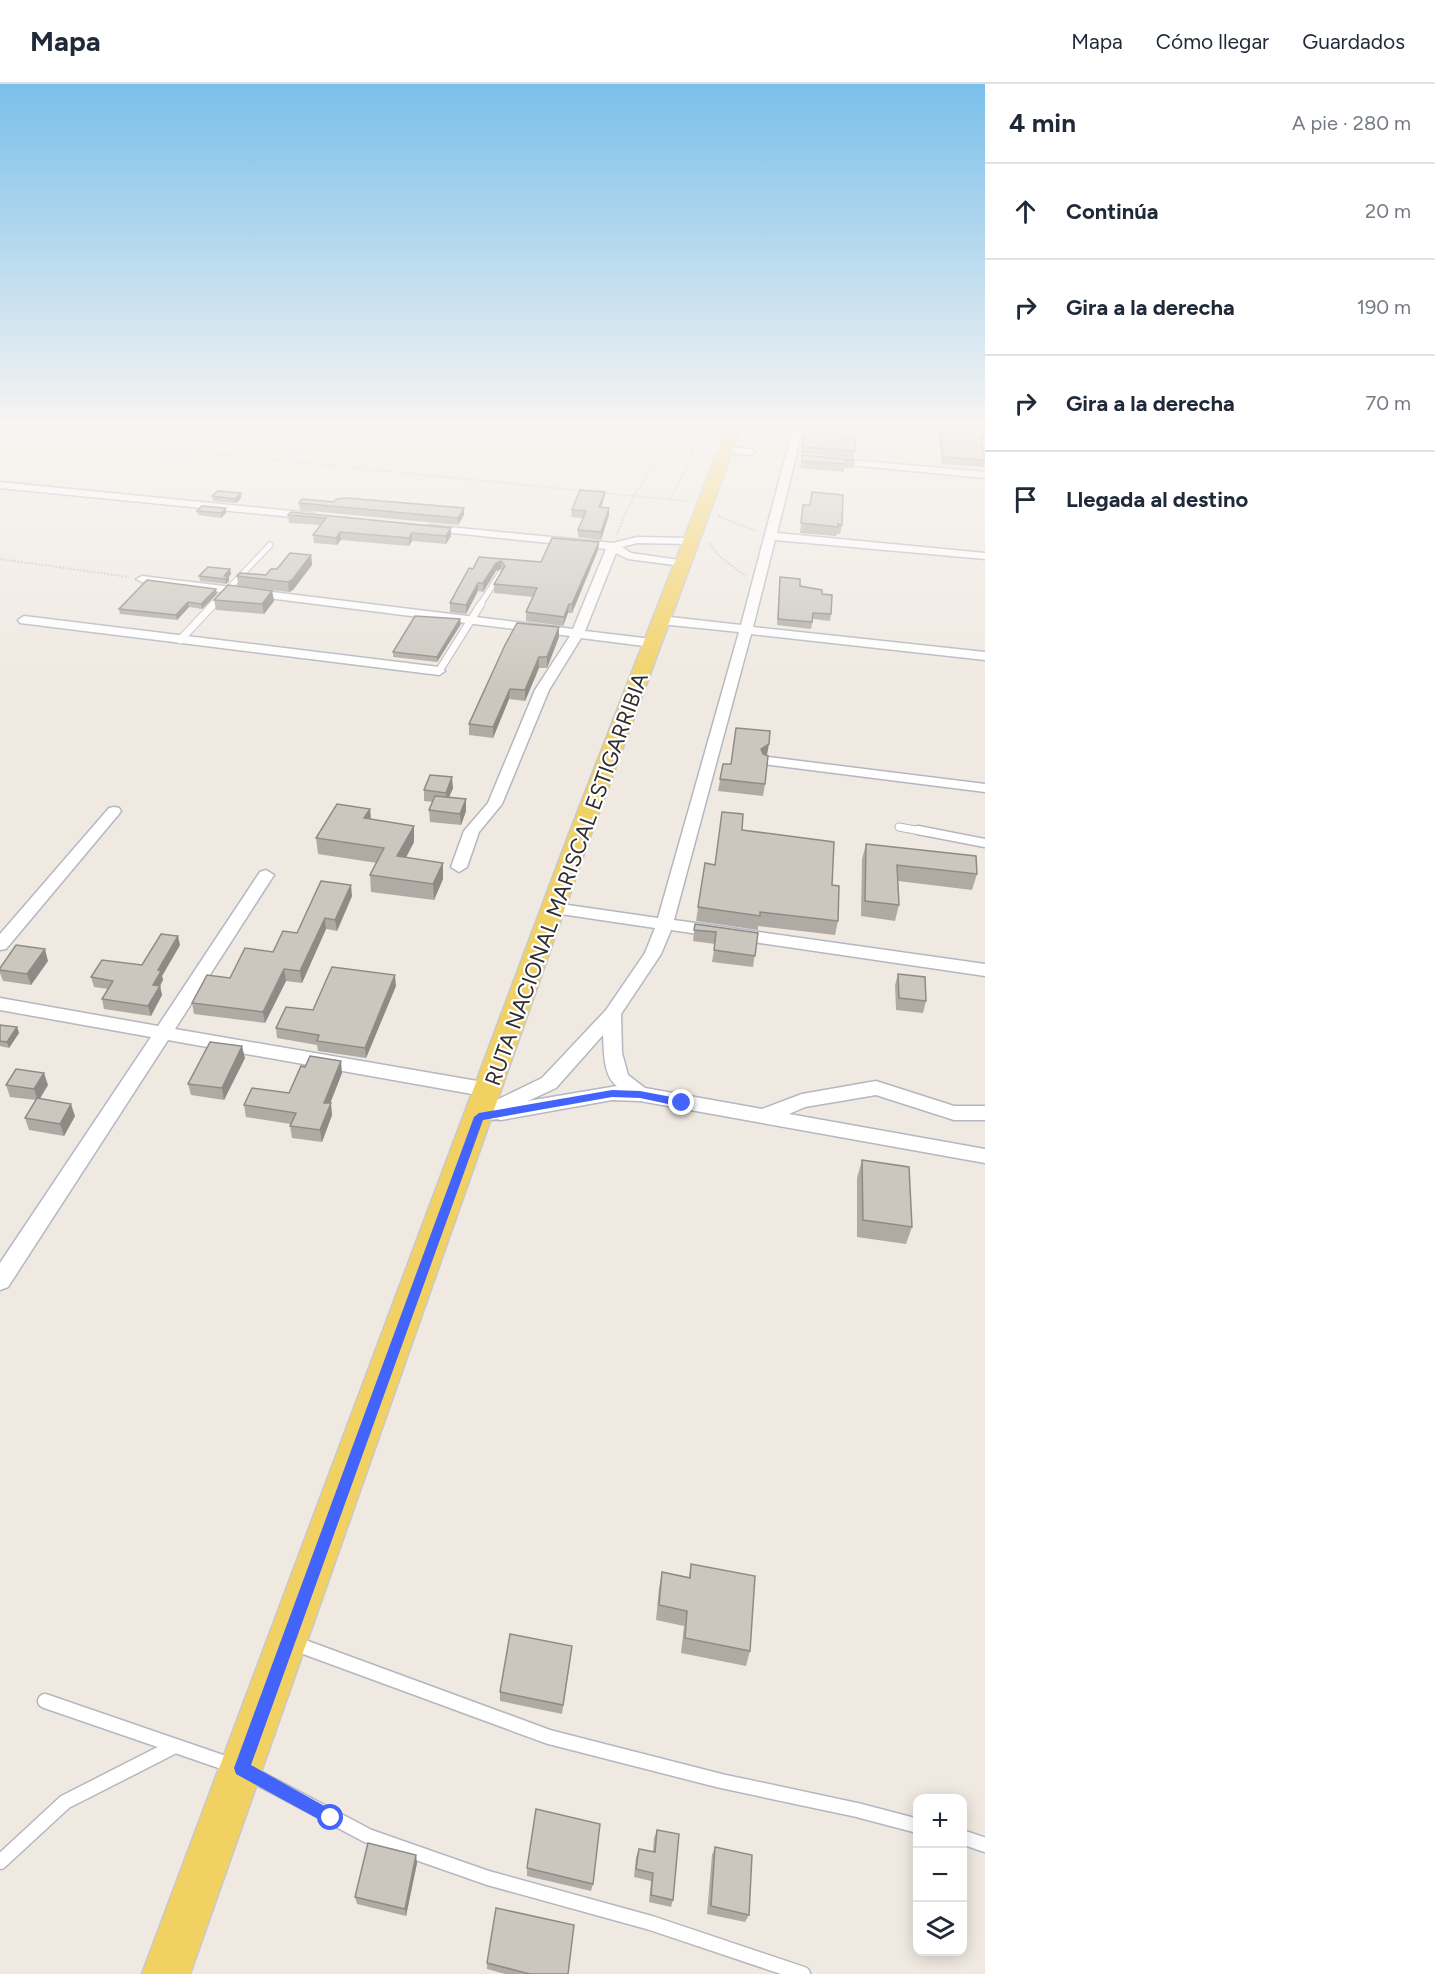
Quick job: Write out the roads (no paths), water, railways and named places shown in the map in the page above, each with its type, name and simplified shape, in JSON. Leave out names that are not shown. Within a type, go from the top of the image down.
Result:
[{"type":"main road","name":"RUTA NACIONAL MARISCAL ESTIGARRIBIA","points":[[166,1974],[554,908],[701,516]]},
{"type":"street","points":[[310,516],[318,517]]},
{"type":"street","points":[[484,1103],[549,1083],[612,1014],[653,954],[665,923],[777,516]]},
{"type":"street","points":[[413,526],[613,546],[694,530]]},
{"type":"street","points":[[613,546],[628,555],[694,530]]},
{"type":"street","points":[[771,536],[985,556]]},
{"type":"street","points":[[459,867],[472,831],[495,804],[542,690],[579,633],[613,546]]},
{"type":"street","points":[[142,579],[579,633],[746,630],[985,656]]},
{"type":"street","points":[[24,620],[439,671]]},
{"type":"street","points":[[768,761],[985,788]]},
{"type":"street","points":[[0,945],[114,811]]},
{"type":"street","points":[[0,1281],[266,874]]},
{"type":"street","points":[[554,908],[985,970]]},
{"type":"street","points":[[0,1004],[162,1033],[484,1103],[612,1093],[640,1094],[985,1156]]},
{"type":"street","points":[[612,1014],[613,1053],[619,1078],[640,1094]]},
{"type":"street","points":[[764,1116],[802,1101],[876,1088],[954,1113],[985,1113]]},
{"type":"lane","points":[[180,640],[270,545]]},
{"type":"lane","points":[[439,671],[500,574]]},
{"type":"lane","points":[[899,827],[985,843]]},
{"type":"lane","points":[[288,1641],[549,1737],[721,1782],[857,1810],[913,1825]]},
{"type":"lane","points":[[45,1701],[242,1768],[368,1836],[488,1878],[651,1923],[803,1974]]},
{"type":"lane","points":[[0,1862],[65,1802],[175,1746]]},
{"type":"lane","points":[[967,1838],[985,1845]]}]
